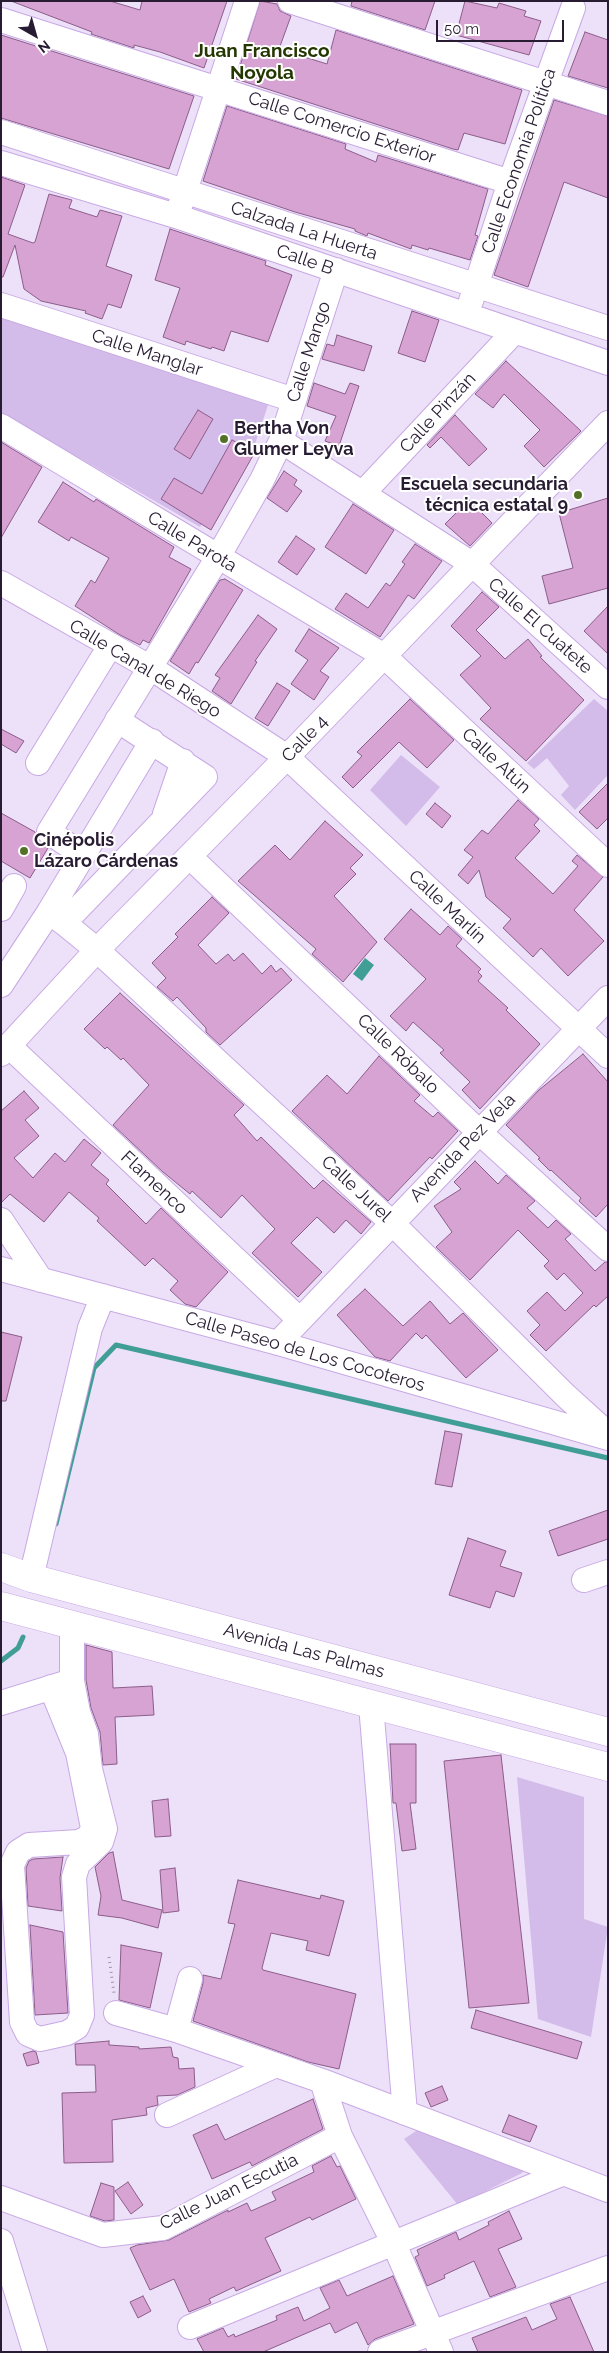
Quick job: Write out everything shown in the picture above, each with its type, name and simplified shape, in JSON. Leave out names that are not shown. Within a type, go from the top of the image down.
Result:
[{"type":"main road","name":"Avenida Las Palmas","points":[[1,1567],[31,1578],[608,1732]]},
{"type":"main road","name":"Avenida Las Palmas","points":[[1,1606],[608,1768]]},
{"type":"street","points":[[176,216],[247,1]]},
{"type":"street","points":[[290,1],[608,103]]},
{"type":"street","name":"Calle Economía Política","points":[[467,315],[510,182],[573,8]]},
{"type":"street","name":"Calle Comercio Exterior","points":[[1,20],[510,182]]},
{"type":"street","name":"Calzada La Huerta","points":[[1,132],[475,287],[608,328]]},
{"type":"street","name":"Calle B","points":[[1,163],[176,216],[467,315],[513,333],[608,363]]},
{"type":"street","name":"Calle Mango","points":[[83,854],[49,832],[218,558],[262,480],[281,441],[336,270]]},
{"type":"street","name":"Calle Manglar","points":[[1,305],[294,400]]},
{"type":"street","name":"Calle Pinzán","points":[[362,494],[513,333]]},
{"type":"street","name":"Calle 4","points":[[5,1050],[97,950],[287,758],[608,423]]},
{"type":"street","name":"Calle Parota","points":[[1,426],[384,656]]},
{"type":"street","name":"Calle El Cuatete","points":[[281,441],[472,564],[608,687]]},
{"type":"street","name":"Calle Canal de Riego","points":[[1,583],[150,668],[287,758]]},
{"type":"street","points":[[38,763],[110,646]]},
{"type":"street","name":"Calle Atún","points":[[384,656],[608,865]]},
{"type":"street","points":[[1,985],[56,917],[162,821],[205,777],[117,720]]},
{"type":"street","points":[[56,917],[83,854],[152,741]]},
{"type":"street","name":"Calle Marlín","points":[[287,758],[608,1056]]},
{"type":"street","name":"Calle Róbalo","points":[[190,857],[479,1132],[608,1249]]},
{"type":"street","points":[[1,909],[14,886]]},
{"type":"street","name":"Calle Jurel","points":[[56,917],[97,950],[392,1223],[608,1436]]},
{"type":"street","name":"Avenida Pez Vela","points":[[278,1343],[608,998]]},
{"type":"street","name":"Flamenco","points":[[5,1050],[300,1320]]},
{"type":"street","points":[[1,1220],[41,1280]]},
{"type":"street","name":"Calle Paseo de Los Cocoteros","points":[[1,1269],[278,1343],[608,1436]]},
{"type":"street","points":[[31,1578],[90,1328],[103,1296]]},
{"type":"street","points":[[584,1580],[608,1572]]},
{"type":"street","points":[[62,1684],[78,1712],[86,1734],[90,1769],[104,1828],[101,1842],[78,1864],[74,1876],[82,2015],[77,2027],[67,2033],[40,2039],[28,2034],[22,2022],[12,1864],[18,1852],[29,1845],[78,1842],[89,1837],[93,1828],[62,1684],[72,1625]]},
{"type":"street","points":[[1,1703],[62,1684]]},
{"type":"street","points":[[371,1704],[405,2114]]},
{"type":"street","points":[[176,2030],[190,1979]]},
{"type":"street","points":[[116,2013],[176,2030],[322,2081],[608,2190]]},
{"type":"street","points":[[167,2115],[276,2065]]},
{"type":"street","points":[[322,2081],[340,2136],[394,2244],[437,2341]]},
{"type":"street","name":"Calle Juan Escutia","points":[[1,2198],[103,2235],[163,2228],[340,2136]]},
{"type":"street","points":[[190,2327],[564,2174]]},
{"type":"street","points":[[1,2240],[34,2352]]},
{"type":"street","points":[[380,2352],[437,2341],[608,2268]]},
{"type":"path","points":[[109,1957],[116,2013]]},
{"type":"shaded area","points":[[1,317],[270,399],[252,453],[200,527],[1,413]]},
{"type":"shaded area","points":[[594,699],[608,711],[608,775],[575,810],[561,795],[569,786],[547,758],[534,769],[527,763]]},
{"type":"shaded area","points":[[401,755],[440,787],[406,826],[370,790]]},
{"type":"shaded area","points":[[365,958],[374,965],[362,981],[353,974]]},
{"type":"shaded area","points":[[517,1777],[584,1797],[584,1919],[608,1927],[591,2037],[538,2019]]},
{"type":"shaded area","points":[[425,2125],[525,2167],[522,2173],[458,2205],[404,2139]]},
{"type":"building","points":[[11,1],[110,1],[140,10],[142,1],[227,1],[204,68],[160,52],[134,45],[134,48],[91,34],[92,32]]},
{"type":"building","points":[[260,1],[277,4],[280,11],[291,16],[279,49],[327,64],[336,30],[522,90],[505,144],[464,133],[458,150],[453,149],[236,79]]},
{"type":"building","points":[[352,1],[435,1],[425,30],[351,6]]},
{"type":"building","points":[[465,1],[497,8],[499,3],[526,11],[524,16],[541,21],[529,55],[456,35]]},
{"type":"building","points":[[585,32],[608,40],[608,88],[568,76]]},
{"type":"building","points":[[1,35],[194,96],[169,169],[1,118]]},
{"type":"building","points":[[554,100],[608,116],[608,198],[564,182],[528,287],[494,275]]},
{"type":"building","points":[[227,106],[346,144],[345,149],[376,162],[378,155],[488,189],[475,235],[478,236],[470,260],[429,248],[428,250],[412,245],[411,249],[368,233],[367,236],[355,231],[355,229],[295,212],[203,181]]},
{"type":"building","points":[[1,177],[25,185],[8,234],[33,243],[35,242],[49,194],[72,200],[69,208],[97,217],[100,210],[122,216],[106,266],[132,275],[121,308],[108,304],[102,319],[85,313],[86,311],[41,301],[24,289],[15,245],[3,277],[1,277]]},
{"type":"building","points":[[170,229],[266,261],[265,265],[292,275],[268,342],[231,331],[224,351],[186,341],[185,345],[163,337],[180,288],[155,280]]},
{"type":"building","points":[[412,311],[439,320],[425,362],[398,353]]},
{"type":"building","points":[[337,335],[372,346],[364,371],[322,359],[327,344],[334,346]]},
{"type":"building","points":[[506,361],[581,431],[544,467],[524,446],[540,430],[504,394],[493,408],[475,394]]},
{"type":"building","points":[[314,383],[345,394],[350,383],[359,386],[339,446],[325,441],[336,416],[307,406]]},
{"type":"building","points":[[198,410],[213,419],[190,459],[174,449]]},
{"type":"building","points":[[455,415],[487,449],[469,466],[441,437],[430,448],[427,445]]},
{"type":"building","points":[[232,440],[255,452],[211,530],[161,499],[174,478],[202,494]]},
{"type":"building","points":[[1,442],[42,467],[1,538]]},
{"type":"building","points":[[284,471],[297,480],[294,485],[302,491],[287,512],[267,498]]},
{"type":"building","points":[[63,482],[94,502],[96,499],[174,547],[169,557],[191,569],[149,643],[143,640],[140,645],[120,635],[75,606],[91,580],[95,583],[109,558],[71,537],[69,541],[38,522]]},
{"type":"building","points":[[608,498],[608,588],[549,604],[542,576],[573,568],[559,513]]},
{"type":"building","points":[[469,500],[492,523],[470,546],[445,524]]},
{"type":"building","points":[[353,504],[394,530],[366,574],[325,547]]},
{"type":"building","points":[[296,536],[315,549],[297,575],[278,562]]},
{"type":"building","points":[[415,544],[442,561],[414,599],[408,595],[380,637],[335,609],[346,593],[368,608],[386,583],[390,586],[405,564],[402,562]]},
{"type":"building","points":[[225,579],[243,590],[198,663],[196,662],[189,674],[170,661],[220,580]]},
{"type":"building","points":[[482,592],[499,607],[476,630],[505,659],[528,639],[542,656],[540,657],[584,700],[526,761],[480,719],[491,708],[460,675],[481,656],[451,626]]},
{"type":"building","points":[[608,606],[608,654],[584,631]]},
{"type":"building","points":[[258,615],[277,629],[255,661],[257,662],[231,704],[212,691],[220,678],[215,675]]},
{"type":"building","points":[[309,629],[339,648],[320,671],[329,677],[314,700],[291,684],[308,660],[295,651]]},
{"type":"building","points":[[277,683],[290,691],[268,726],[255,718]]},
{"type":"building","points":[[410,699],[454,740],[427,768],[399,742],[353,788],[342,777],[362,756],[357,752]]},
{"type":"building","points":[[1,729],[24,741],[16,753],[1,744]]},
{"type":"building","points":[[608,783],[608,818],[597,829],[579,812]]},
{"type":"building","points":[[518,800],[539,819],[534,825],[540,831],[515,858],[553,894],[578,866],[572,861],[577,855],[603,877],[574,910],[604,941],[568,976],[541,948],[533,957],[503,928],[511,919],[486,897],[479,870],[468,884],[458,875],[473,857],[464,850],[482,830],[488,834]]},
{"type":"building","points":[[435,803],[451,816],[442,828],[426,814]]},
{"type":"building","name":"Cinépolis Lázaro Cárdenas","points":[[1,813],[35,832],[37,839],[48,848],[30,878],[1,861]]},
{"type":"building","points":[[325,821],[363,855],[350,868],[356,874],[334,896],[377,942],[343,982],[312,954],[316,949],[238,881],[275,845],[290,860]]},
{"type":"building","points":[[212,897],[229,913],[198,945],[216,964],[228,954],[234,961],[243,953],[262,974],[271,965],[276,972],[281,968],[292,980],[220,1045],[206,1032],[206,1028],[177,997],[173,1001],[157,987],[166,978],[152,963],[178,937],[175,934]]},
{"type":"building","points":[[411,909],[440,935],[448,926],[462,939],[456,946],[481,969],[478,972],[482,976],[478,981],[508,1008],[506,1010],[540,1044],[480,1109],[462,1090],[470,1082],[440,1053],[444,1050],[413,1022],[406,1031],[390,1016],[426,979],[384,939]]},
{"type":"building","points":[[120,993],[244,1105],[234,1115],[257,1141],[261,1137],[314,1189],[323,1180],[371,1222],[361,1234],[346,1220],[334,1233],[317,1217],[291,1243],[322,1272],[298,1297],[252,1253],[275,1229],[242,1195],[221,1218],[192,1191],[190,1194],[163,1172],[113,1125],[149,1085],[123,1058],[121,1060],[107,1047],[105,1049],[84,1029]]},
{"type":"building","points":[[583,1054],[608,1082],[608,1204],[596,1217],[579,1201],[581,1198],[550,1171],[538,1159],[540,1158],[506,1125],[539,1090]]},
{"type":"building","points":[[379,1056],[420,1095],[414,1101],[433,1117],[438,1112],[458,1131],[388,1201],[292,1111],[327,1075],[347,1094]]},
{"type":"building","points":[[24,1091],[39,1108],[25,1120],[39,1136],[14,1158],[33,1178],[55,1153],[65,1162],[84,1139],[101,1153],[91,1165],[109,1180],[106,1184],[146,1224],[161,1208],[228,1272],[196,1307],[185,1304],[170,1290],[178,1281],[153,1258],[145,1266],[97,1221],[99,1218],[69,1192],[44,1222],[10,1194],[1,1203],[1,1111]]},
{"type":"building","points":[[475,1161],[498,1184],[506,1175],[535,1201],[527,1208],[548,1228],[556,1220],[571,1234],[565,1239],[595,1271],[605,1262],[608,1262],[608,1296],[596,1307],[594,1305],[546,1351],[530,1335],[540,1325],[527,1311],[547,1292],[565,1311],[583,1293],[564,1273],[557,1280],[544,1266],[549,1261],[518,1230],[470,1280],[436,1247],[452,1232],[434,1206],[461,1189],[454,1182]]},
{"type":"building","points":[[365,1289],[403,1326],[430,1301],[450,1324],[463,1313],[498,1350],[466,1378],[426,1335],[422,1339],[416,1333],[390,1361],[375,1357],[337,1315]]},
{"type":"building","points":[[1,1332],[22,1337],[6,1401],[1,1401]]},
{"type":"building","points":[[445,1431],[462,1434],[452,1487],[435,1484]]},
{"type":"building","points":[[608,1510],[608,1539],[558,1556],[549,1531]]},
{"type":"building","points":[[468,1538],[506,1551],[500,1566],[522,1573],[514,1597],[496,1591],[490,1608],[449,1595]]},
{"type":"building","points":[[86,1645],[112,1652],[113,1688],[152,1686],[154,1715],[115,1717],[117,1764],[103,1765],[100,1732],[91,1708],[86,1680]]},
{"type":"building","points":[[390,1744],[416,1744],[416,1803],[410,1803],[416,1849],[402,1851],[396,1803],[393,1803]]},
{"type":"building","points":[[501,1755],[529,2003],[469,2008],[444,1761]]},
{"type":"building","points":[[168,1799],[171,1836],[155,1837],[152,1801]]},
{"type":"building","points":[[113,1852],[122,1900],[162,1910],[158,1928],[122,1918],[98,1915],[101,1896],[95,1867],[109,1853]]},
{"type":"building","points":[[63,1857],[60,1878],[62,1911],[28,1906],[26,1868],[29,1861],[33,1859]]},
{"type":"building","points":[[175,1868],[179,1911],[163,1913],[160,1870]]},
{"type":"building","points":[[238,1880],[320,1899],[321,1895],[344,1901],[329,1956],[306,1950],[308,1941],[271,1933],[262,1968],[263,1970],[356,1994],[339,2069],[308,2062],[193,2021],[203,1983],[203,1975],[221,1979],[235,1924],[228,1923]]},
{"type":"building","points":[[30,1925],[63,1932],[68,2013],[35,2015]]},
{"type":"building","points":[[121,1945],[162,1953],[150,2008],[119,2000]]},
{"type":"building","points":[[476,2010],[582,2042],[577,2059],[471,2028]]},
{"type":"building","points":[[109,2041],[109,2045],[139,2047],[139,2049],[171,2047],[173,2057],[178,2058],[179,2069],[194,2068],[195,2087],[177,2095],[157,2096],[158,2105],[146,2108],[147,2115],[112,2120],[113,2162],[64,2163],[62,2093],[96,2092],[95,2065],[76,2065],[75,2044]]},
{"type":"building","points":[[36,2052],[39,2063],[27,2066],[23,2054]]},
{"type":"building","points":[[442,2086],[448,2100],[431,2107],[425,2093]]},
{"type":"building","points":[[313,2099],[323,2129],[252,2166],[250,2162],[212,2179],[193,2135],[217,2124],[225,2140]]},
{"type":"building","points":[[509,2115],[537,2126],[530,2142],[502,2132]]},
{"type":"building","points":[[331,2156],[337,2167],[340,2166],[356,2199],[312,2220],[310,2217],[265,2238],[281,2271],[236,2291],[234,2287],[209,2299],[211,2303],[189,2312],[174,2279],[150,2290],[130,2248],[137,2245],[169,2240],[228,2210],[228,2212],[247,2203],[251,2211],[276,2200],[272,2192],[314,2172],[312,2166]]},
{"type":"building","points":[[128,2182],[143,2205],[131,2214],[115,2191]]},
{"type":"building","points":[[101,2183],[114,2187],[114,2220],[105,2221],[90,2216]]},
{"type":"building","points":[[509,2211],[522,2239],[498,2249],[516,2287],[490,2297],[474,2261],[444,2275],[445,2278],[427,2286],[415,2257],[419,2255],[417,2250],[456,2232],[459,2240],[489,2225],[488,2222]]},
{"type":"building","points":[[393,2276],[414,2324],[375,2339],[368,2345],[357,2322],[335,2333],[330,2323],[263,2352],[204,2352],[197,2339],[223,2328],[228,2337],[234,2334],[235,2337],[277,2320],[276,2316],[298,2307],[304,2321],[330,2308],[320,2288],[339,2280],[347,2296]]},
{"type":"building","points":[[143,2296],[151,2311],[138,2318],[130,2302]]},
{"type":"building","points":[[570,2297],[594,2352],[478,2352],[472,2338],[526,2317],[532,2330],[557,2319],[550,2304]]},
{"type":"waterway","points":[[56,1524],[94,1368],[116,1345],[608,1458]]},
{"type":"waterway","points":[[1,1661],[18,1648],[23,1637]]},
{"type":"place","name":"Bertha Von Glumer Leyva","points":[[224,439]]},
{"type":"place","name":"Escuela secundaria técnica estatal 9","points":[[578,495]]},
{"type":"place","name":"Cinépolis Lázaro Cárdenas","points":[[24,851]]},
{"type":"district","name":"Juan Francisco Noyola","points":[[262,62]]}]
